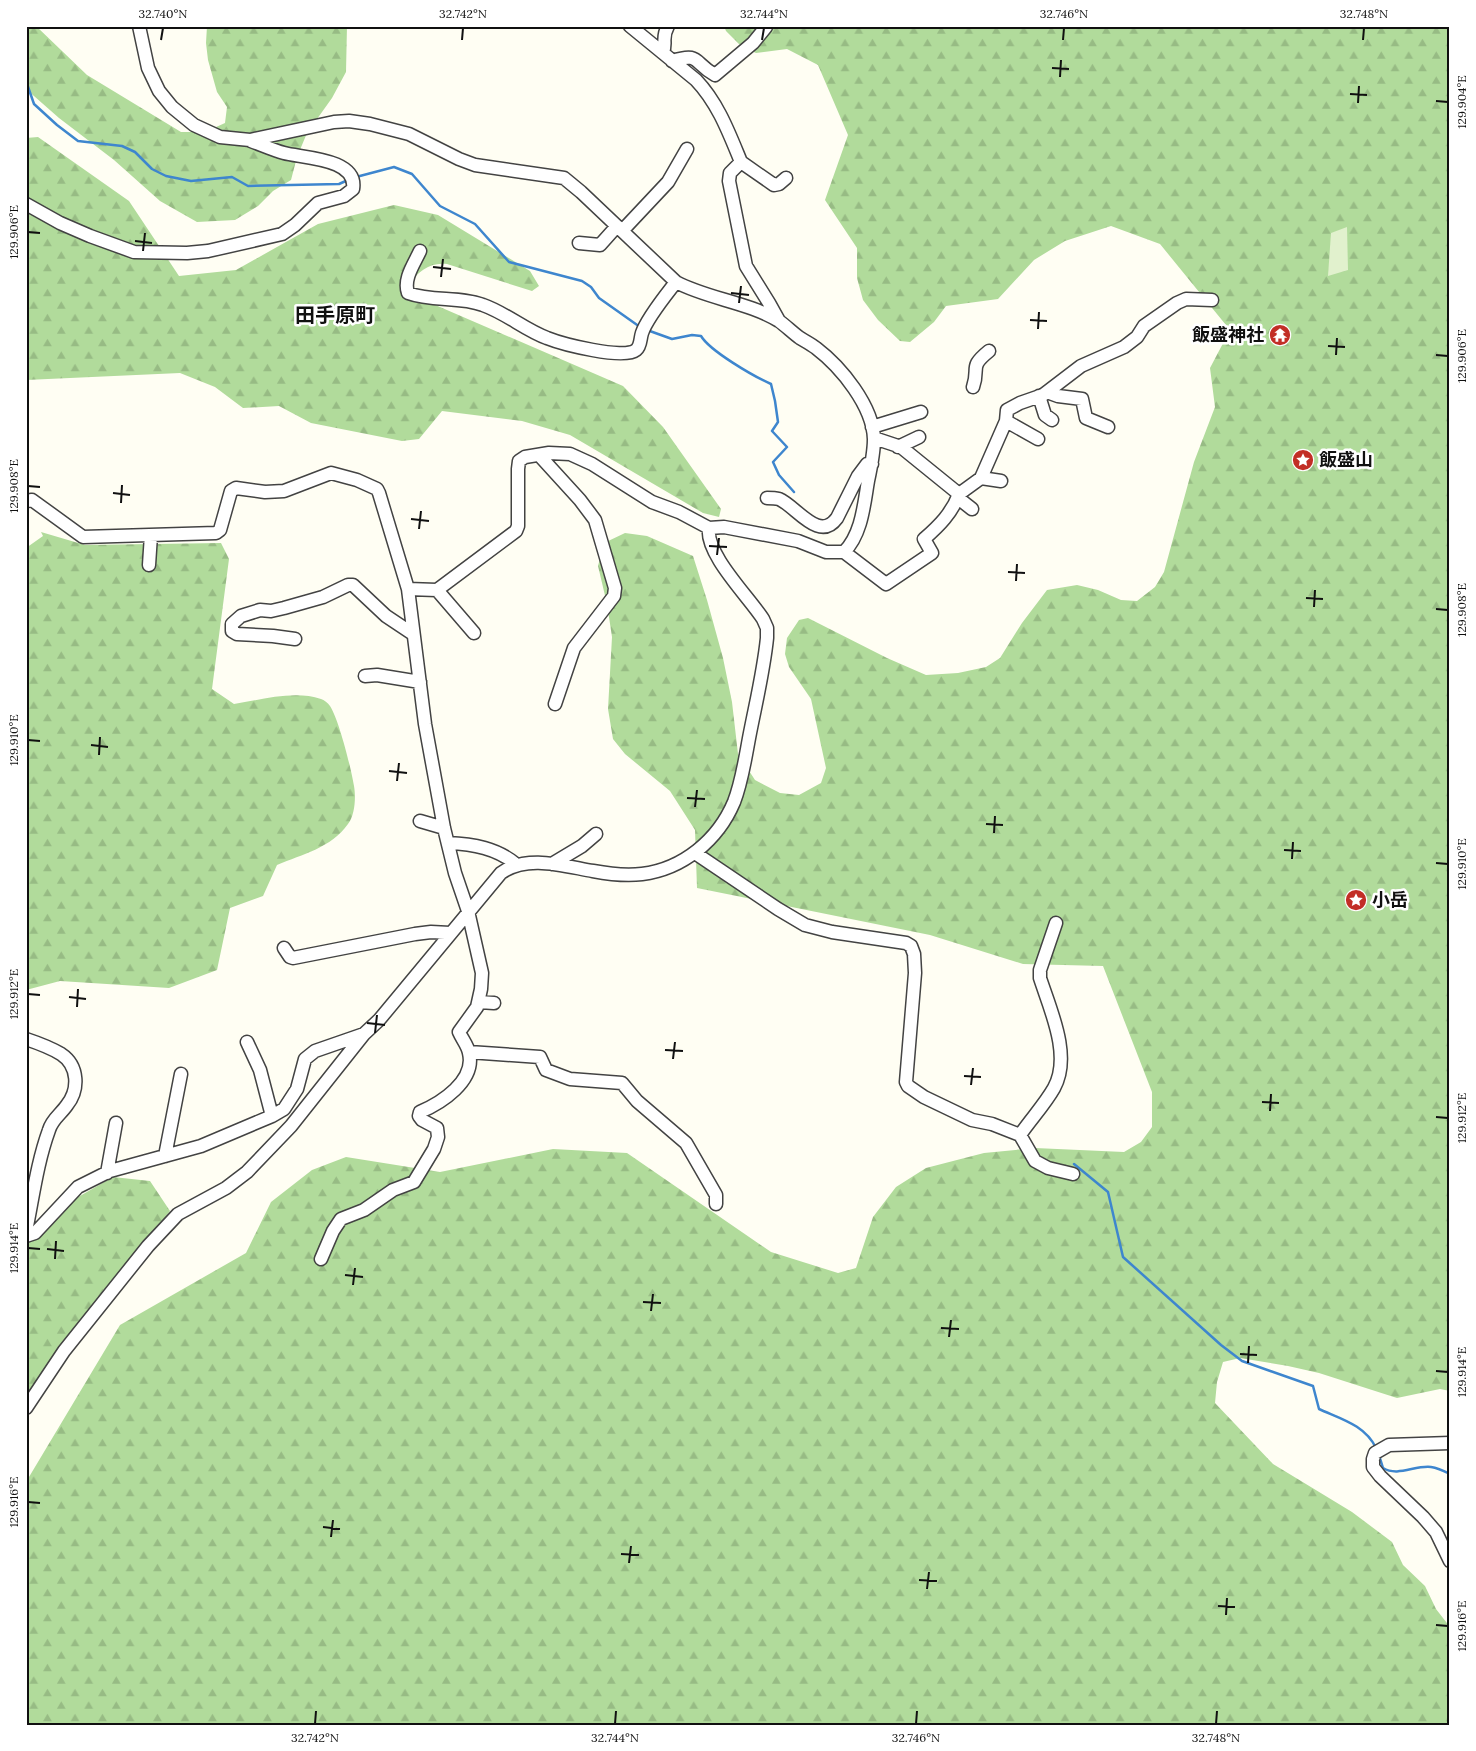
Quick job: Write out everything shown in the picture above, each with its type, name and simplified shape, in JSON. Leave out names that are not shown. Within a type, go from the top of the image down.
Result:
[{"type":"street","points":[[26,204],[68,226],[134,252],[187,253],[282,234],[295,225],[318,203],[344,196],[351,192],[352,179],[346,171],[328,162],[285,153],[250,140],[220,137],[194,125],[172,107],[160,91],[148,68],[139,26]]},
{"type":"street","points":[[630,26],[705,89],[726,125],[741,162],[774,186],[786,178]]},
{"type":"street","points":[[667,56],[663,35],[668,26]]},
{"type":"street","points":[[667,56],[694,58],[715,75],[753,43],[766,28]]},
{"type":"street","points":[[250,140],[334,122],[349,121],[370,124],[409,134],[475,165],[564,178],[676,282],[692,291],[730,300],[779,321],[816,348],[842,372],[857,393],[873,433],[872,464],[855,536],[844,552]]},
{"type":"street","points":[[579,243],[600,245],[620,228],[668,182],[687,148]]},
{"type":"street","points":[[741,162],[730,173],[729,181],[746,266],[779,321]]},
{"type":"street","points":[[420,251],[406,284],[408,293],[484,305],[548,338],[616,354],[629,354],[636,350],[640,344],[644,328],[676,282]]},
{"type":"street","points":[[408,589],[437,590],[516,531],[518,508],[516,479],[519,461],[525,457],[549,453],[570,454],[592,464],[652,502],[679,512],[709,528],[724,527],[798,541],[826,552],[844,552],[886,584],[932,554],[924,539],[935,530],[954,508],[958,496],[981,478],[1006,421],[1007,410],[1043,394],[1080,366],[1124,348],[1137,337],[1144,326],[1176,303],[1186,299],[1212,300]]},
{"type":"street","points":[[973,387],[975,382],[975,365],[989,350]]},
{"type":"street","points":[[1043,394],[1044,415],[1052,420]]},
{"type":"street","points":[[1043,394],[1082,399],[1086,418],[1108,426]]},
{"type":"street","points":[[873,433],[921,412]]},
{"type":"street","points":[[1006,421],[1038,439]]},
{"type":"street","points":[[873,433],[916,458],[972,509]]},
{"type":"street","points":[[898,447],[919,437]]},
{"type":"street","points":[[539,455],[580,500],[594,520],[615,588],[614,596],[574,648],[555,704]]},
{"type":"street","points":[[767,498],[780,500],[812,524],[820,527],[827,526],[833,524],[837,518],[858,476],[867,464],[872,464]]},
{"type":"street","points":[[26,501],[32,500],[83,537],[216,533],[220,530],[231,491],[236,488],[265,492],[284,491],[331,473],[376,489],[379,493],[408,589],[425,724],[444,828],[455,872],[468,911],[482,973],[479,1002],[474,1013],[458,1032],[469,1052],[468,1072],[444,1099],[420,1112],[420,1118],[437,1128],[438,1137],[434,1149],[414,1182],[393,1190],[364,1210],[341,1219],[333,1231],[321,1259]]},
{"type":"street","points":[[981,478],[1001,481]]},
{"type":"street","points":[[26,1408],[64,1350],[148,1246],[178,1214],[226,1188],[247,1172],[291,1126],[364,1034],[379,1020],[501,873],[517,864],[534,863],[587,864],[609,874],[640,875],[661,870],[695,853],[720,827],[729,812],[736,794],[767,638],[767,628],[763,619],[715,555],[709,540],[709,528]]},
{"type":"street","points":[[149,565],[151,535]]},
{"type":"street","points":[[295,639],[237,634],[232,631],[232,624],[241,616],[260,610],[271,611],[284,608],[323,597],[353,585],[386,616],[414,634]]},
{"type":"street","points":[[437,590],[474,633]]},
{"type":"street","points":[[365,676],[377,675],[420,682]]},
{"type":"street","points":[[420,821],[444,828]]},
{"type":"street","points":[[552,864],[588,836]]},
{"type":"street","points":[[448,843],[479,846],[506,855],[517,864]]},
{"type":"street","points":[[695,853],[805,925],[832,932],[911,946],[914,954],[915,973],[906,1082],[908,1086],[924,1097],[972,1120],[992,1124],[1020,1135],[1035,1161],[1048,1168],[1073,1174]]},
{"type":"street","points":[[1020,1135],[1055,1086],[1059,1074],[1061,1053],[1057,1029],[1040,978],[1040,970],[1056,923]]},
{"type":"street","points":[[284,948],[290,957],[294,958],[415,934],[430,932],[450,933]]},
{"type":"street","points":[[479,1002],[494,1003]]},
{"type":"street","points":[[26,1236],[35,1233],[78,1187],[107,1173],[200,1146],[272,1116],[284,1109],[297,1089],[305,1059],[316,1051],[364,1034]]},
{"type":"street","points":[[26,1038],[66,1058],[72,1067],[76,1086],[67,1105],[49,1127],[38,1165],[26,1231]]},
{"type":"street","points":[[247,1042],[260,1070],[272,1116]]},
{"type":"street","points":[[469,1052],[540,1058],[546,1070],[570,1079],[622,1083],[638,1101],[686,1143],[716,1195],[716,1204]]},
{"type":"street","points":[[165,1156],[181,1074]]},
{"type":"street","points":[[107,1173],[116,1123]]},
{"type":"street","points":[[1450,1442],[1389,1445],[1378,1450],[1373,1459],[1373,1467],[1380,1476],[1436,1532],[1450,1561]]},
{"type":"green space","points":[[26,26],[36,26],[87,75],[181,132],[205,132],[225,123],[227,107],[217,92],[208,60],[207,26],[347,26],[346,72],[332,98],[307,133],[297,157],[291,180],[273,191],[258,206],[235,220],[197,222],[160,201],[114,160],[59,118],[26,89]]},
{"type":"green space","points":[[724,26],[1450,26],[1450,1391],[1440,1389],[1397,1398],[1319,1373],[1240,1358],[1223,1362],[1217,1382],[1215,1403],[1273,1464],[1352,1512],[1392,1542],[1403,1565],[1425,1586],[1436,1609],[1450,1627],[1450,1725],[26,1725],[26,1482],[120,1325],[246,1253],[271,1202],[312,1170],[346,1157],[440,1172],[553,1149],[627,1153],[771,1252],[838,1273],[856,1268],[873,1217],[896,1187],[926,1168],[984,1153],[1035,1148],[1124,1152],[1141,1142],[1152,1127],[1152,1092],[1103,966],[1023,964],[930,935],[697,888],[695,830],[670,791],[625,754],[613,739],[608,709],[612,637],[598,566],[604,543],[625,533],[647,536],[693,556],[723,658],[732,702],[738,754],[755,780],[780,793],[799,795],[821,783],[826,768],[811,699],[789,667],[785,654],[787,638],[799,620],[808,618],[887,658],[926,675],[958,673],[986,667],[1000,658],[1022,623],[1047,590],[1077,585],[1098,590],[1121,600],[1137,601],[1155,587],[1164,572],[1194,462],[1215,407],[1210,368],[1230,330],[1160,244],[1111,226],[1065,241],[1034,260],[998,299],[946,306],[934,322],[910,342],[900,341],[878,320],[863,300],[857,278],[857,248],[825,200],[848,135],[818,65],[787,49],[756,53],[741,46],[726,31]]},
{"type":"green space","points":[[38,137],[129,201],[179,276],[236,270],[318,224],[394,205],[438,215],[530,271],[539,286],[532,291],[447,264],[435,264],[425,268],[409,285],[433,304],[623,386],[663,427],[721,509],[719,517],[703,513],[570,435],[522,421],[442,411],[419,439],[402,441],[311,423],[279,406],[243,408],[215,387],[180,373],[26,380],[26,138]]},
{"type":"green space","points":[[1347,227],[1348,270],[1328,276],[1331,233]]},
{"type":"green space","points":[[41,532],[85,545],[221,543],[229,559],[212,689],[234,704],[266,698],[300,695],[322,699],[329,705],[333,713],[344,744],[355,795],[354,811],[348,824],[325,845],[277,865],[263,896],[230,908],[217,970],[169,988],[60,981],[26,990],[26,548],[43,536]]},
{"type":"green space","points":[[113,1177],[150,1181],[170,1211],[32,1395],[26,1407],[26,1227]]},
{"type":"waterway","points":[[26,81],[34,104],[78,141],[122,146],[135,152],[152,169],[166,176],[191,181],[232,177],[248,186],[339,184],[348,180]]},
{"type":"waterway","points":[[356,177],[394,167],[412,174],[440,206],[475,224],[509,262],[582,281],[591,287],[599,298],[640,327]]},
{"type":"waterway","points":[[647,330],[672,339],[692,335],[701,336],[722,356],[771,384],[778,422],[772,431],[787,447],[773,462],[779,475],[794,492]]},
{"type":"waterway","points":[[1074,1164],[1108,1192],[1123,1257],[1221,1345],[1242,1361],[1313,1386],[1319,1409],[1359,1428],[1376,1448]]},
{"type":"waterway","points":[[1379,1455],[1383,1468],[1389,1470],[1401,1471],[1431,1467],[1450,1474]]},
{"type":"place","name":"飯盛神社","points":[[1280,335]]},
{"type":"place","name":"飯盛山","points":[[1303,460]]},
{"type":"place","name":"小岳","points":[[1356,900]]},
{"type":"district","name":"田手原町","points":[[335,315]]}]
